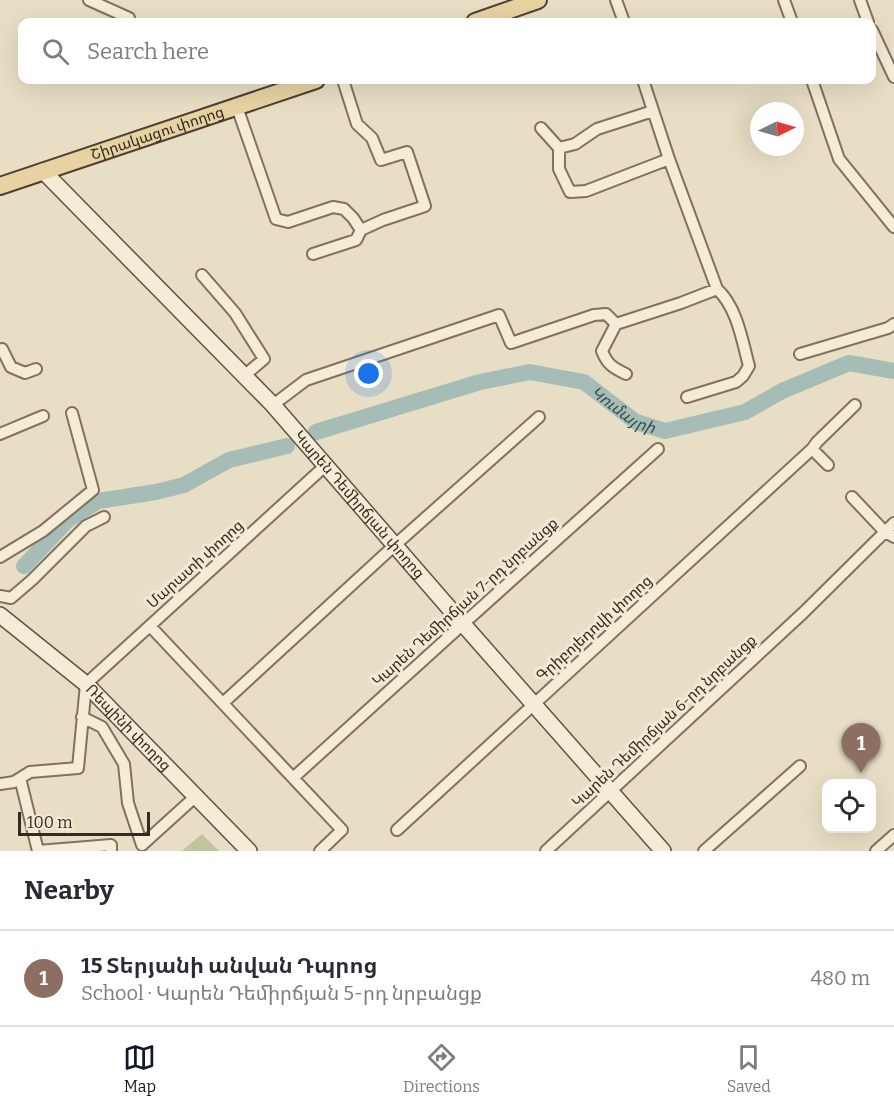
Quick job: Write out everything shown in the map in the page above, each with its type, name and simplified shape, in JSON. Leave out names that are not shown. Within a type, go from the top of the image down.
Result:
[{"type":"main road","points":[[487,18],[538,0]]},
{"type":"main road","name":"Շիրակացու փողոց","points":[[0,186],[304,84]]},
{"type":"street","points":[[89,0],[129,18]]},
{"type":"street","points":[[616,0],[623,18]]},
{"type":"street","points":[[784,0],[791,18]]},
{"type":"street","points":[[860,0],[867,18]]},
{"type":"street","points":[[876,39],[894,77]]},
{"type":"street","points":[[313,254],[356,240],[361,230],[425,206],[407,152],[381,159],[372,138],[357,124],[344,84]]},
{"type":"street","points":[[644,84],[717,289],[725,296],[735,318],[749,366],[736,382],[687,397]]},
{"type":"street","points":[[813,84],[839,159],[894,227]]},
{"type":"street","points":[[237,107],[276,219],[288,222],[333,207],[344,209],[361,230]]},
{"type":"street","points":[[559,148],[575,144],[597,129],[653,111]]},
{"type":"street","points":[[541,128],[559,148],[559,169],[570,192],[586,191],[669,159]]},
{"type":"street","name":"Կարեն Դեմիրճյան փողոց","points":[[43,171],[273,405],[663,851]]},
{"type":"street","points":[[202,275],[235,313],[264,358],[244,375]]},
{"type":"street","points":[[626,374],[615,369],[606,360],[602,351],[616,324],[717,289]]},
{"type":"street","points":[[273,405],[306,380],[499,315],[512,343],[594,315],[606,314],[616,324]]},
{"type":"street","points":[[800,354],[888,328],[894,324]]},
{"type":"street","points":[[0,350],[2,349],[11,367],[25,373],[36,369]]},
{"type":"street","name":"Գրիբոյեդովի փողոց","points":[[397,830],[812,449],[855,405]]},
{"type":"street","points":[[0,557],[43,531],[93,490],[72,413]]},
{"type":"street","points":[[0,434],[43,416]]},
{"type":"street","points":[[223,703],[539,417]]},
{"type":"street","points":[[812,449],[828,465]]},
{"type":"street","name":"Կարեն Դեմիրճյան 7-րդ նրբանցք","points":[[293,778],[658,450]]},
{"type":"street","name":"Մարատի փողոց","points":[[86,684],[325,466]]},
{"type":"street","points":[[852,496],[889,534]]},
{"type":"street","points":[[0,596],[11,598],[86,526],[104,516]]},
{"type":"street","name":"Կարեն Դեմիրճյան 6-րդ նրբանցք","points":[[546,851],[889,534],[894,523]]},
{"type":"street","name":"Ռեպինի փողոց","points":[[0,615],[86,684],[249,851]]},
{"type":"street","points":[[150,626],[342,830],[320,851]]},
{"type":"street","points":[[0,784],[14,782],[30,772],[78,768],[86,684]]},
{"type":"street","points":[[82,717],[102,727],[124,764],[128,803],[142,844],[196,796]]},
{"type":"street","points":[[704,851],[800,766]]},
{"type":"street","points":[[20,778],[38,851],[111,844],[111,851]]},
{"type":"street","points":[[876,851],[894,835]]},
{"type":"green space","points":[[202,834],[219,851],[182,851]]},
{"type":"waterway","name":"Կումայրի","points":[[316,432],[480,382],[530,372],[584,382],[636,422],[665,431],[745,412],[782,391],[849,363],[894,371]]},
{"type":"waterway","points":[[24,566],[68,520],[98,501],[184,485],[229,460],[287,446]]},
{"type":"place","name":"15 Տերյանի անվան Դպրոց","points":[[861,773]]}]
